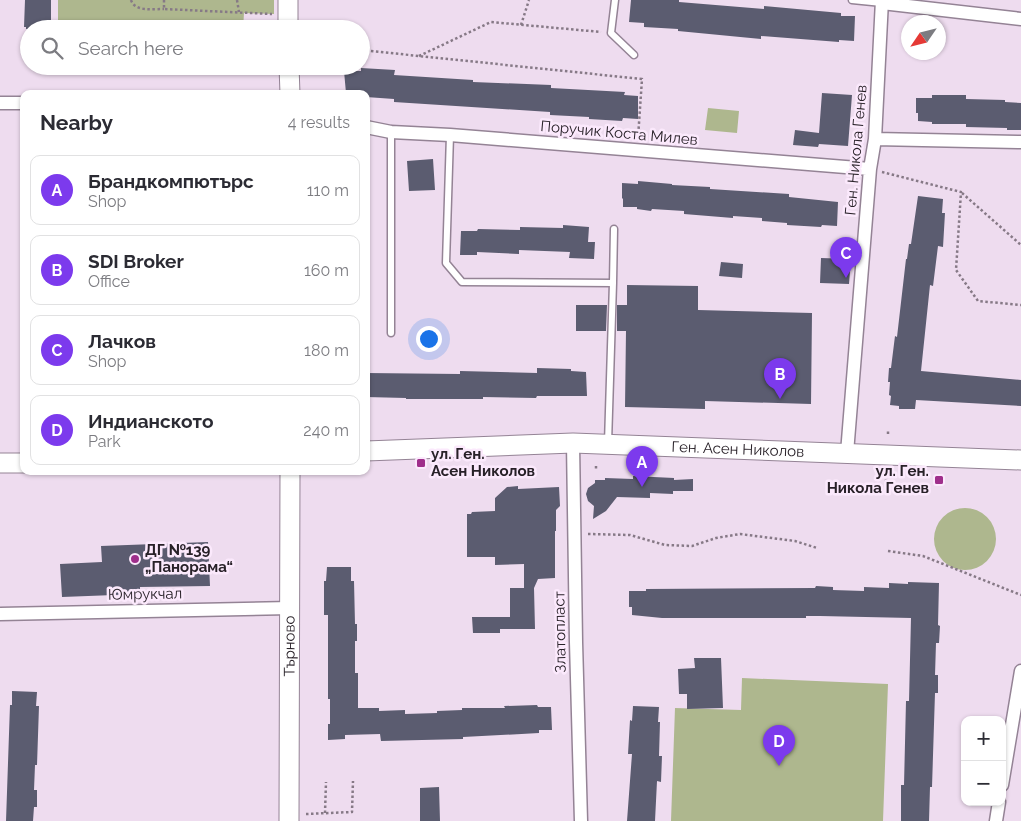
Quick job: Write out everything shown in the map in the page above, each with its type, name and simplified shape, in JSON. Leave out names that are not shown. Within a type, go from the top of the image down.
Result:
[{"type":"street","points":[[882,2],[1021,19]]},
{"type":"street","name":"Ген. Никола Генев","points":[[847,453],[874,139],[882,2]]},
{"type":"street","points":[[289,75],[290,90]]},
{"type":"street","points":[[0,102],[20,103]]},
{"type":"street","name":"Поручик Коста Милев","points":[[370,128],[391,132],[450,135],[870,169]]},
{"type":"street","points":[[874,139],[1021,142]]},
{"type":"street","name":"Ген. Асен Николов","points":[[370,451],[573,443],[1021,460]]},
{"type":"street","name":"Златопласт","points":[[573,443],[581,821]]},
{"type":"street","points":[[0,464],[20,463]]},
{"type":"street","name":"Търново","points":[[290,475],[290,608],[297,818]]},
{"type":"street","name":"Юмрукчал","points":[[0,614],[290,608]]},
{"type":"street","points":[[1006,761],[1021,671]]},
{"type":"street","points":[[996,821],[999,806]]},
{"type":"lane","points":[[615,0],[611,33],[634,55]]},
{"type":"lane","points":[[852,0],[882,2]]},
{"type":"lane","points":[[391,132],[391,333]]},
{"type":"lane","points":[[450,135],[446,262],[462,282],[613,282]]},
{"type":"lane","points":[[608,444],[614,228]]},
{"type":"path","points":[[131,0],[137,8],[285,14]]},
{"type":"path","points":[[164,0],[164,9]]},
{"type":"path","points":[[237,0],[238,12]]},
{"type":"path","points":[[521,25],[529,0]]},
{"type":"path","points":[[418,56],[491,22],[611,33]]},
{"type":"path","points":[[370,51],[642,79],[637,151]]},
{"type":"path","points":[[870,169],[961,192],[1021,244]]},
{"type":"path","points":[[961,192],[956,270],[978,301],[1021,305]]},
{"type":"path","points":[[888,429],[888,434]]},
{"type":"path","points":[[886,476],[886,482]]},
{"type":"path","points":[[575,534],[630,535],[665,545],[692,546],[716,538],[740,534],[795,541],[817,548]]},
{"type":"path","points":[[888,551],[922,556],[1021,595]]},
{"type":"path","points":[[297,818],[325,813],[352,812],[353,781]]},
{"type":"path","points":[[325,813],[326,782]]},
{"type":"green space","points":[[58,0],[274,0],[274,14],[244,13],[244,20],[58,20]]},
{"type":"green space","points":[[708,108],[739,111],[737,133],[705,130]]},
{"type":"green space","points":[[965,508],[977,510],[987,517],[994,527],[996,539],[994,551],[987,561],[977,568],[965,570],[953,568],[943,561],[936,551],[934,539],[936,527],[943,517],[953,510]]},
{"type":"green space","points":[[742,678],[888,684],[883,821],[671,821],[675,708],[741,710]]},
{"type":"building","points":[[25,0],[51,0],[51,20],[24,20]]},
{"type":"building","points":[[631,0],[679,0],[679,2],[764,9],[764,6],[841,13],[841,16],[855,16],[854,41],[839,40],[839,42],[761,36],[761,39],[644,27],[644,23],[629,22]]},
{"type":"building","points":[[370,69],[395,70],[394,75],[473,80],[473,82],[551,85],[551,88],[625,92],[624,95],[638,96],[638,119],[623,118],[622,121],[589,119],[589,117],[550,115],[550,112],[394,102],[394,99],[370,97],[370,90],[346,90],[344,75],[370,75]]},
{"type":"building","points":[[822,93],[852,95],[848,146],[819,144],[818,147],[793,145],[795,130],[819,133]]},
{"type":"building","points":[[932,95],[966,95],[966,99],[1005,100],[1005,102],[1021,103],[1021,130],[966,127],[966,124],[932,124],[932,122],[918,121],[916,98],[932,98]]},
{"type":"building","points":[[433,159],[435,190],[409,191],[407,161]]},
{"type":"building","points":[[638,181],[710,187],[710,189],[789,194],[789,197],[838,202],[837,226],[787,225],[787,223],[762,221],[762,218],[733,216],[733,218],[684,214],[684,211],[652,209],[651,211],[637,209],[637,207],[623,207],[622,183],[638,184]]},
{"type":"building","points":[[918,196],[943,199],[942,213],[945,213],[943,247],[938,246],[933,286],[930,285],[921,371],[1021,380],[1021,406],[916,400],[915,409],[899,409],[899,406],[890,405],[889,368],[891,368],[895,336],[897,337],[906,259],[909,244],[911,244]]},
{"type":"building","points":[[563,225],[589,227],[588,242],[595,242],[594,259],[569,258],[570,252],[519,250],[519,254],[477,252],[477,255],[460,255],[461,231],[477,231],[478,229],[520,230],[520,227],[563,228]]},
{"type":"building","points":[[821,258],[851,259],[849,284],[820,283]]},
{"type":"building","points":[[721,262],[743,264],[742,278],[719,276]]},
{"type":"building","points":[[627,285],[698,286],[698,310],[812,313],[811,404],[705,401],[705,409],[625,407],[626,331],[617,331],[617,305],[627,305]]},
{"type":"building","points":[[576,305],[607,305],[606,331],[576,331]]},
{"type":"building","points":[[537,368],[571,369],[571,371],[586,372],[587,396],[537,396],[536,398],[483,397],[483,399],[370,397],[370,373],[460,374],[460,371],[537,373]]},
{"type":"building","points":[[633,476],[674,478],[674,480],[693,479],[693,491],[673,491],[673,494],[650,493],[650,498],[617,497],[606,511],[593,519],[594,506],[588,501],[586,494],[588,488],[595,483],[595,480],[605,480],[605,478],[633,479]]},
{"type":"building","points":[[518,486],[518,489],[559,487],[560,506],[556,510],[555,531],[555,578],[538,579],[534,588],[535,629],[500,629],[500,633],[473,633],[472,617],[510,617],[510,588],[524,588],[524,564],[495,565],[495,557],[467,557],[467,514],[495,511],[495,498],[507,487]]},
{"type":"building","points":[[208,542],[210,586],[140,587],[140,594],[62,597],[60,564],[102,562],[101,546]]},
{"type":"building","points":[[327,567],[351,567],[351,581],[354,581],[355,624],[357,624],[355,673],[358,673],[358,708],[379,708],[379,711],[405,710],[405,714],[437,713],[437,711],[462,710],[462,708],[505,708],[504,706],[537,705],[538,707],[551,707],[552,730],[539,730],[539,733],[463,737],[463,739],[381,741],[380,734],[345,735],[345,739],[328,740],[330,699],[328,699],[328,615],[324,615],[324,581],[326,581]]},
{"type":"building","points":[[908,582],[939,583],[938,625],[940,626],[939,643],[936,643],[935,675],[938,675],[938,693],[935,693],[929,821],[901,821],[906,701],[909,701],[911,618],[806,616],[806,618],[662,618],[632,615],[632,607],[629,607],[629,591],[646,591],[646,589],[815,588],[816,586],[833,587],[833,590],[864,591],[864,587],[889,588],[889,583],[908,584]]},
{"type":"building","points":[[694,658],[721,658],[723,708],[687,709],[687,694],[679,694],[678,669],[695,668]]},
{"type":"building","points":[[12,691],[37,692],[36,706],[39,706],[37,765],[35,765],[34,790],[37,790],[37,807],[34,807],[33,821],[6,821]]},
{"type":"building","points":[[633,706],[659,707],[659,756],[662,756],[661,782],[657,781],[655,821],[627,821],[632,754],[628,754],[630,720],[632,721]]},
{"type":"building","points":[[439,787],[440,821],[420,821],[420,788]]},
{"type":"place","name":"Лачков","points":[[846,278]]},
{"type":"place","name":"SDI Broker","points":[[780,399]]},
{"type":"place","name":"ул. Ген. Асен Николов","points":[[421,463]]},
{"type":"place","name":"ул. Ген. Никола Генев","points":[[939,480]]},
{"type":"place","name":"Брандкомпютърс","points":[[642,487]]},
{"type":"place","name":"ДГ №139 „Панорама“","points":[[135,559]]},
{"type":"place","name":"Индианското","points":[[779,766]]}]
